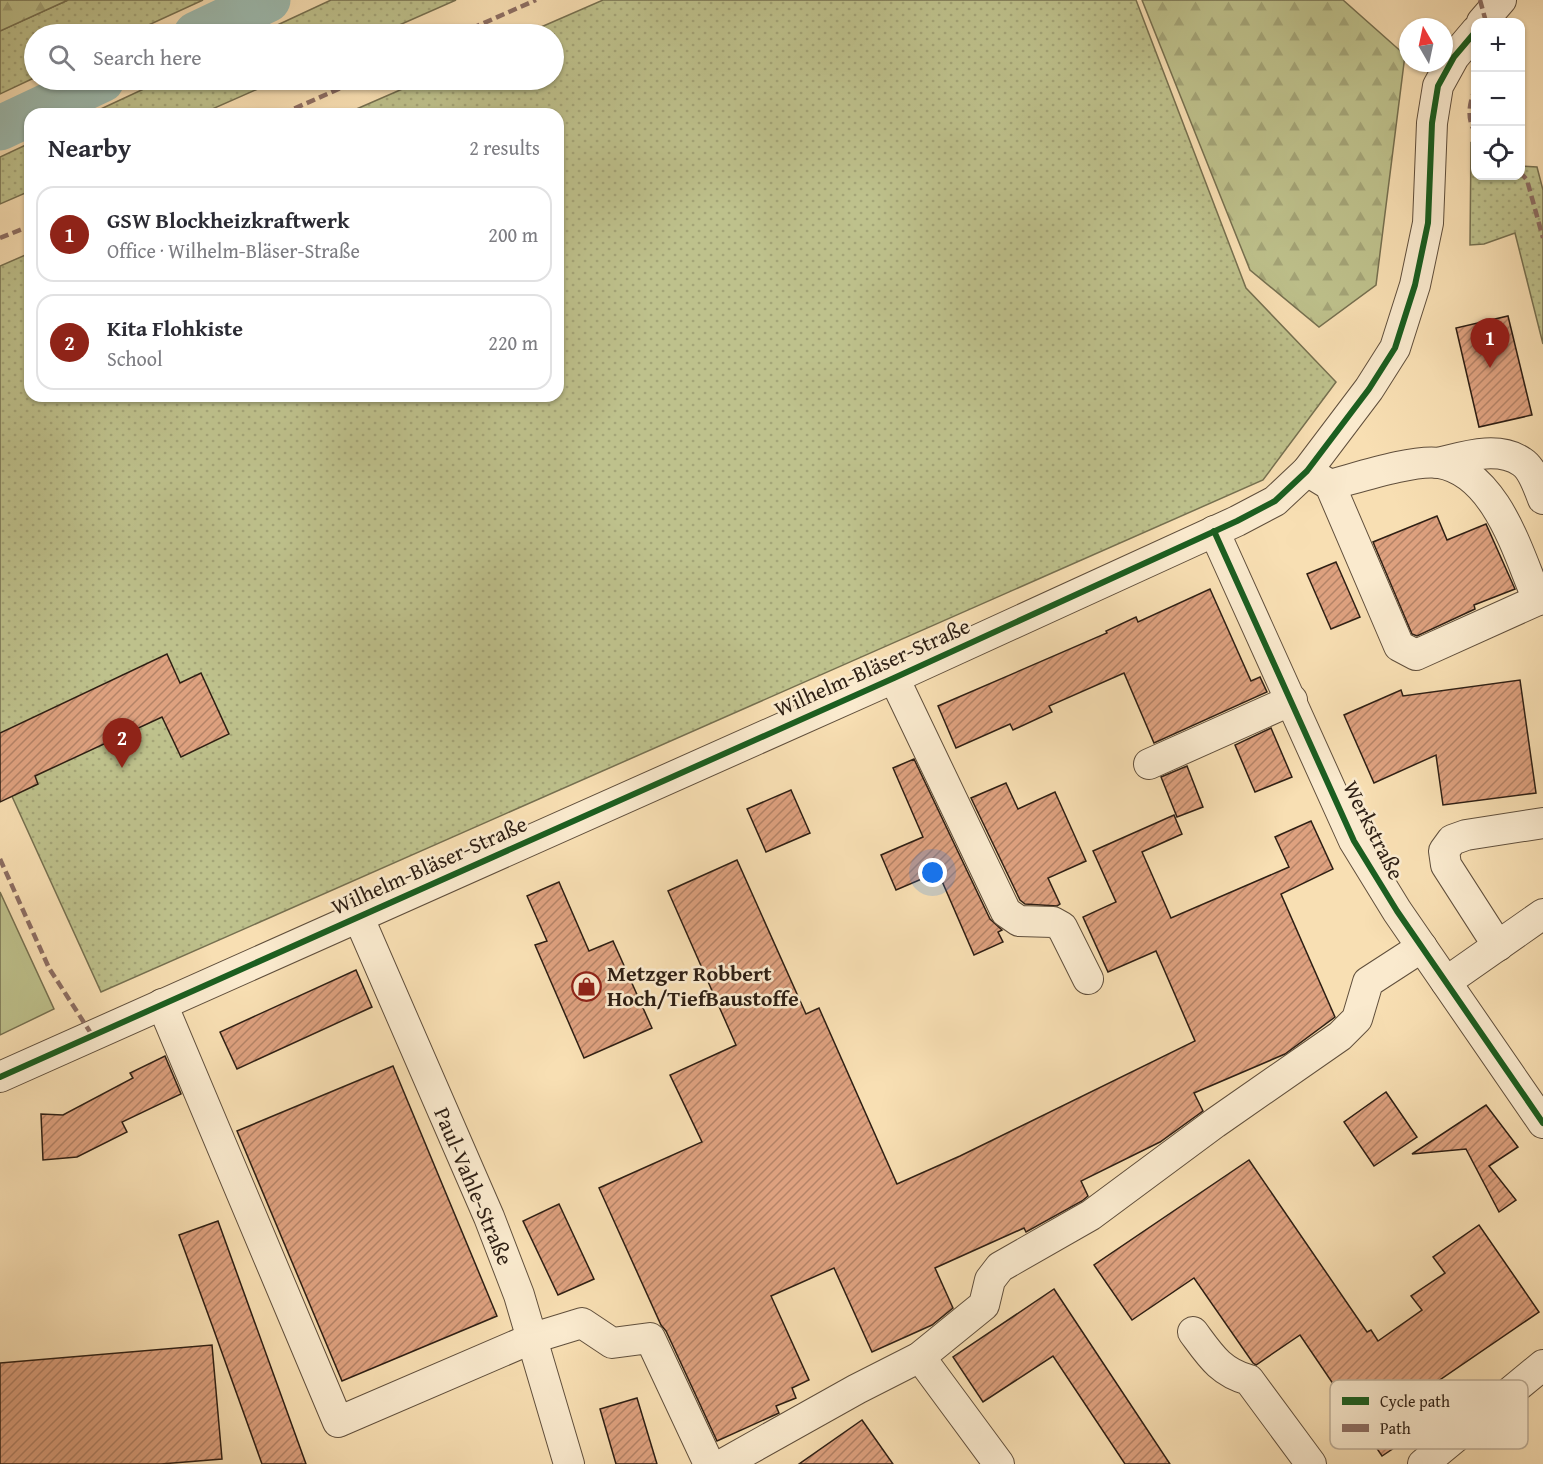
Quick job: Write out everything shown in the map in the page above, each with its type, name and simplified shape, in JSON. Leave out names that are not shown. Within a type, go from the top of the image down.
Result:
[{"type":"street","name":"Wilhelm-Bläser-Straße","points":[[0,1077],[894,678],[1214,531],[1319,478],[1395,348],[1415,285],[1428,223],[1432,123],[1438,86],[1454,57],[1471,37]]},
{"type":"street","points":[[1438,463],[1458,469],[1485,490],[1500,511],[1540,599],[1416,655],[1399,646],[1319,478],[1438,463],[1480,454],[1503,454],[1523,462],[1536,481],[1543,499]]},
{"type":"street","name":"Werkstraße","points":[[1214,531],[1354,841],[1397,911],[1542,1118]]},
{"type":"street","points":[[894,678],[1006,912],[1019,921],[1053,922],[1062,927],[1088,979]]},
{"type":"street","points":[[1149,764],[1292,700]]},
{"type":"street","points":[[1498,946],[1446,865],[1444,851],[1452,840],[1467,835],[1543,823]]},
{"type":"street","points":[[1446,982],[1543,914]]},
{"type":"street","name":"Paul-Vahle-Straße","points":[[358,916],[489,1217],[533,1338],[569,1464]]},
{"type":"street","points":[[723,1464],[857,1389],[920,1357],[984,1305],[990,1280],[1000,1267],[1091,1215],[1215,1123],[1340,1036],[1357,1019],[1368,982],[1422,947]]},
{"type":"street","points":[[162,1004],[338,1422],[533,1338],[582,1323],[612,1342],[650,1338],[709,1464]]},
{"type":"street","points":[[1193,1332],[1214,1361],[1236,1376],[1249,1380],[1311,1464]]},
{"type":"street","points":[[920,1357],[999,1464]]},
{"type":"street","points":[[1525,1380],[1543,1365]]},
{"type":"street","points":[[1423,1464],[1441,1449]]},
{"type":"green space","points":[[0,0],[68,0],[0,31]]},
{"type":"green space","points":[[68,0],[203,0],[151,24],[24,24],[24,83],[0,94],[0,31]]},
{"type":"green space","points":[[331,0],[456,0],[402,24],[279,24]]},
{"type":"green space","points":[[603,0],[1136,0],[1246,288],[1336,382],[1263,480],[101,992],[0,770],[0,266],[24,256],[24,402],[564,402],[564,108],[359,108],[400,90],[564,90],[564,24],[548,24]]},
{"type":"green space","points":[[1142,0],[1343,0],[1399,50],[1399,72],[1403,72],[1376,285],[1319,327],[1250,270]]},
{"type":"green space","points":[[142,90],[255,90],[215,108],[103,108]]},
{"type":"green space","points":[[1471,143],[1471,180],[1525,180],[1525,166],[1537,167],[1543,190],[1543,344],[1515,233],[1484,244],[1470,245]]},
{"type":"green space","points":[[24,146],[24,194],[0,204],[0,157]]},
{"type":"green space","points":[[0,892],[54,1009],[0,1035]]},
{"type":"building","points":[[1508,316],[1532,415],[1479,427],[1456,328]]},
{"type":"building","points":[[1437,516],[1447,540],[1486,524],[1515,589],[1474,605],[1475,609],[1417,636],[1412,634],[1373,542]]},
{"type":"building","points":[[1336,562],[1360,617],[1331,629],[1307,574]]},
{"type":"building","points":[[1210,589],[1251,681],[1260,677],[1267,692],[1154,743],[1124,673],[1049,706],[1052,712],[1013,730],[1010,724],[956,748],[938,706],[1107,633],[1106,631],[1136,617],[1138,622]]},
{"type":"building","points":[[167,654],[180,683],[201,673],[229,734],[181,757],[162,717],[35,776],[38,784],[0,802],[0,733]]},
{"type":"building","points":[[1520,680],[1536,793],[1443,805],[1436,755],[1374,783],[1344,715],[1401,690],[1403,696]]},
{"type":"building","points":[[1271,728],[1292,777],[1255,792],[1235,745]]},
{"type":"building","points":[[914,759],[990,919],[1002,930],[998,932],[1003,942],[974,955],[938,872],[896,890],[881,855],[923,837],[893,768]]},
{"type":"building","points":[[1187,766],[1203,807],[1177,817],[1161,777]]},
{"type":"building","points":[[1006,783],[1018,809],[1055,792],[1086,861],[1048,878],[1060,904],[1057,906],[1025,904],[1020,900],[971,798]]},
{"type":"building","points":[[791,790],[810,833],[766,852],[747,809]]},
{"type":"building","points":[[1174,815],[1182,834],[1142,852],[1171,918],[1289,867],[1275,837],[1311,821],[1333,869],[1281,894],[1335,1017],[1285,1054],[1194,1093],[1203,1111],[1160,1142],[1081,1181],[1088,1196],[1082,1201],[1026,1232],[1024,1228],[935,1268],[953,1308],[932,1325],[872,1352],[834,1268],[771,1296],[809,1380],[792,1388],[796,1398],[776,1406],[779,1413],[717,1441],[599,1188],[702,1142],[670,1075],[736,1045],[668,891],[737,860],[806,1014],[819,1008],[897,1184],[960,1156],[1195,1041],[1156,951],[1108,972],[1083,917],[1116,902],[1093,851]]},
{"type":"building","points":[[559,882],[589,951],[613,941],[652,1028],[584,1058],[535,945],[547,941],[527,896]]},
{"type":"building","points":[[356,970],[372,1007],[237,1069],[220,1032]]},
{"type":"building","points":[[165,1056],[181,1094],[122,1122],[127,1132],[77,1157],[43,1160],[41,1114],[63,1115],[133,1078],[130,1073]]},
{"type":"building","points":[[393,1066],[497,1316],[342,1381],[237,1131]]},
{"type":"building","points":[[1386,1092],[1417,1137],[1374,1166],[1344,1122]]},
{"type":"building","points":[[1486,1105],[1518,1147],[1489,1166],[1516,1200],[1499,1212],[1466,1149],[1412,1154]]},
{"type":"building","points":[[1249,1160],[1367,1332],[1371,1330],[1378,1341],[1422,1310],[1411,1296],[1445,1273],[1433,1257],[1479,1225],[1539,1312],[1440,1380],[1330,1380],[1300,1335],[1256,1365],[1253,1363],[1194,1278],[1132,1320],[1094,1265]]},
{"type":"building","points":[[559,1204],[594,1279],[558,1295],[523,1221]]},
{"type":"building","points":[[218,1221],[306,1464],[262,1464],[179,1235]]},
{"type":"building","points":[[1054,1289],[1170,1464],[1125,1464],[1053,1356],[983,1402],[953,1357]]},
{"type":"building","points":[[212,1345],[222,1459],[161,1464],[0,1464],[0,1363]]},
{"type":"building","points":[[637,1398],[657,1464],[616,1464],[600,1409]]},
{"type":"building","points":[[862,1420],[893,1464],[799,1464]]},
{"type":"building","points":[[1377,1449],[1392,1449],[1382,1456]]},
{"type":"waterway","points":[[217,24],[268,0]]},
{"type":"waterway","points":[[42,108],[81,90]]},
{"type":"waterway","points":[[0,128],[24,117]]},
{"type":"marked path","points":[[482,24],[536,0]]},
{"type":"marked path","points":[[1480,0],[1485,18]]},
{"type":"marked path","points":[[296,108],[336,90]]},
{"type":"marked path","points":[[1471,104],[1471,122]]},
{"type":"marked path","points":[[1525,178],[1543,238]]},
{"type":"marked path","points":[[0,238],[24,228]]},
{"type":"marked path","points":[[0,859],[49,968],[92,1035]]},
{"type":"cycle path","points":[[0,1077],[894,678],[1237,521],[1275,501],[1307,471],[1369,389],[1395,348],[1415,285],[1428,223],[1432,123],[1438,86],[1454,57],[1471,37]]},
{"type":"cycle path","points":[[1214,531],[1354,841],[1397,911],[1543,1123]]},
{"type":"place","name":"GSW Blockheizkraftwerk","points":[[1490,368]]},
{"type":"place","name":"Kita Flohkiste","points":[[122,768]]},
{"type":"place","name":"Metzger Robbert Hoch/TiefBaustoffe","points":[[586,986]]}]
